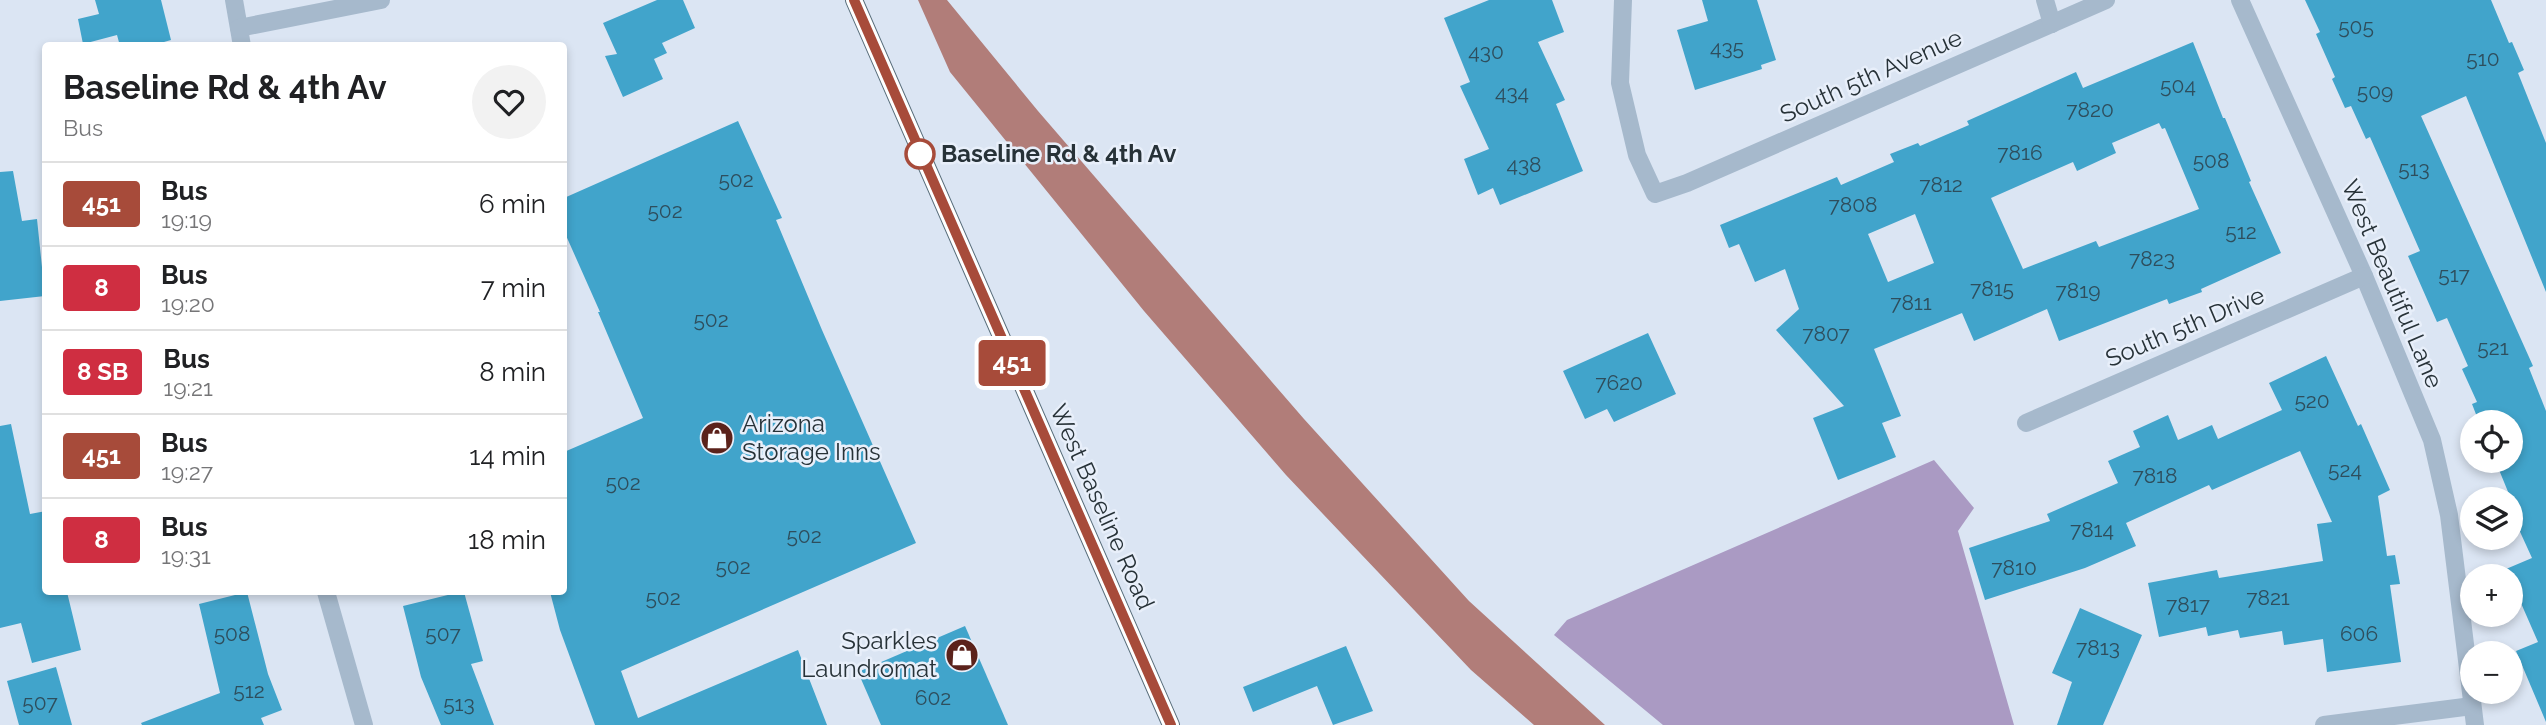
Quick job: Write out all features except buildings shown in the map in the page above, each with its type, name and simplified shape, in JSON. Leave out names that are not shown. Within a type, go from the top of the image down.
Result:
[{"type":"main road","name":"West Baseline Road","points":[[854,0],[1171,725]]},
{"type":"street","points":[[234,0],[240,37],[381,0]]},
{"type":"street","name":"South 5th Avenue","points":[[1623,0],[1620,83],[1637,155],[1655,194],[1688,183],[2106,0]]},
{"type":"street","points":[[2045,0],[2052,24]]},
{"type":"street","name":"West Beautiful Lane","points":[[2240,0],[2364,276],[2432,440],[2449,515],[2475,725]]},
{"type":"street","name":"South 5th Drive","points":[[2026,423],[2364,276]]},
{"type":"street","points":[[327,595],[364,725]]},
{"type":"street","points":[[2324,725],[2472,706]]},
{"type":"shaded area","points":[[918,0],[947,0],[1038,111],[1304,419],[1469,601],[1605,725],[1534,725],[1471,670],[1286,475],[1144,311],[950,72]]},
{"type":"shaded area","points":[[1934,460],[1974,508],[1958,531],[2014,725],[1663,725],[1554,635],[1567,620]]},
{"type":"bus line","name":"451","points":[[854,0],[1171,725]]},
{"type":"place","name":"Baseline Rd & 4th Av","points":[[920,154]]},
{"type":"place","name":"Arizona Storage Inns","points":[[717,438]]},
{"type":"place","name":"Sparkles Laundromat","points":[[962,655]]}]
